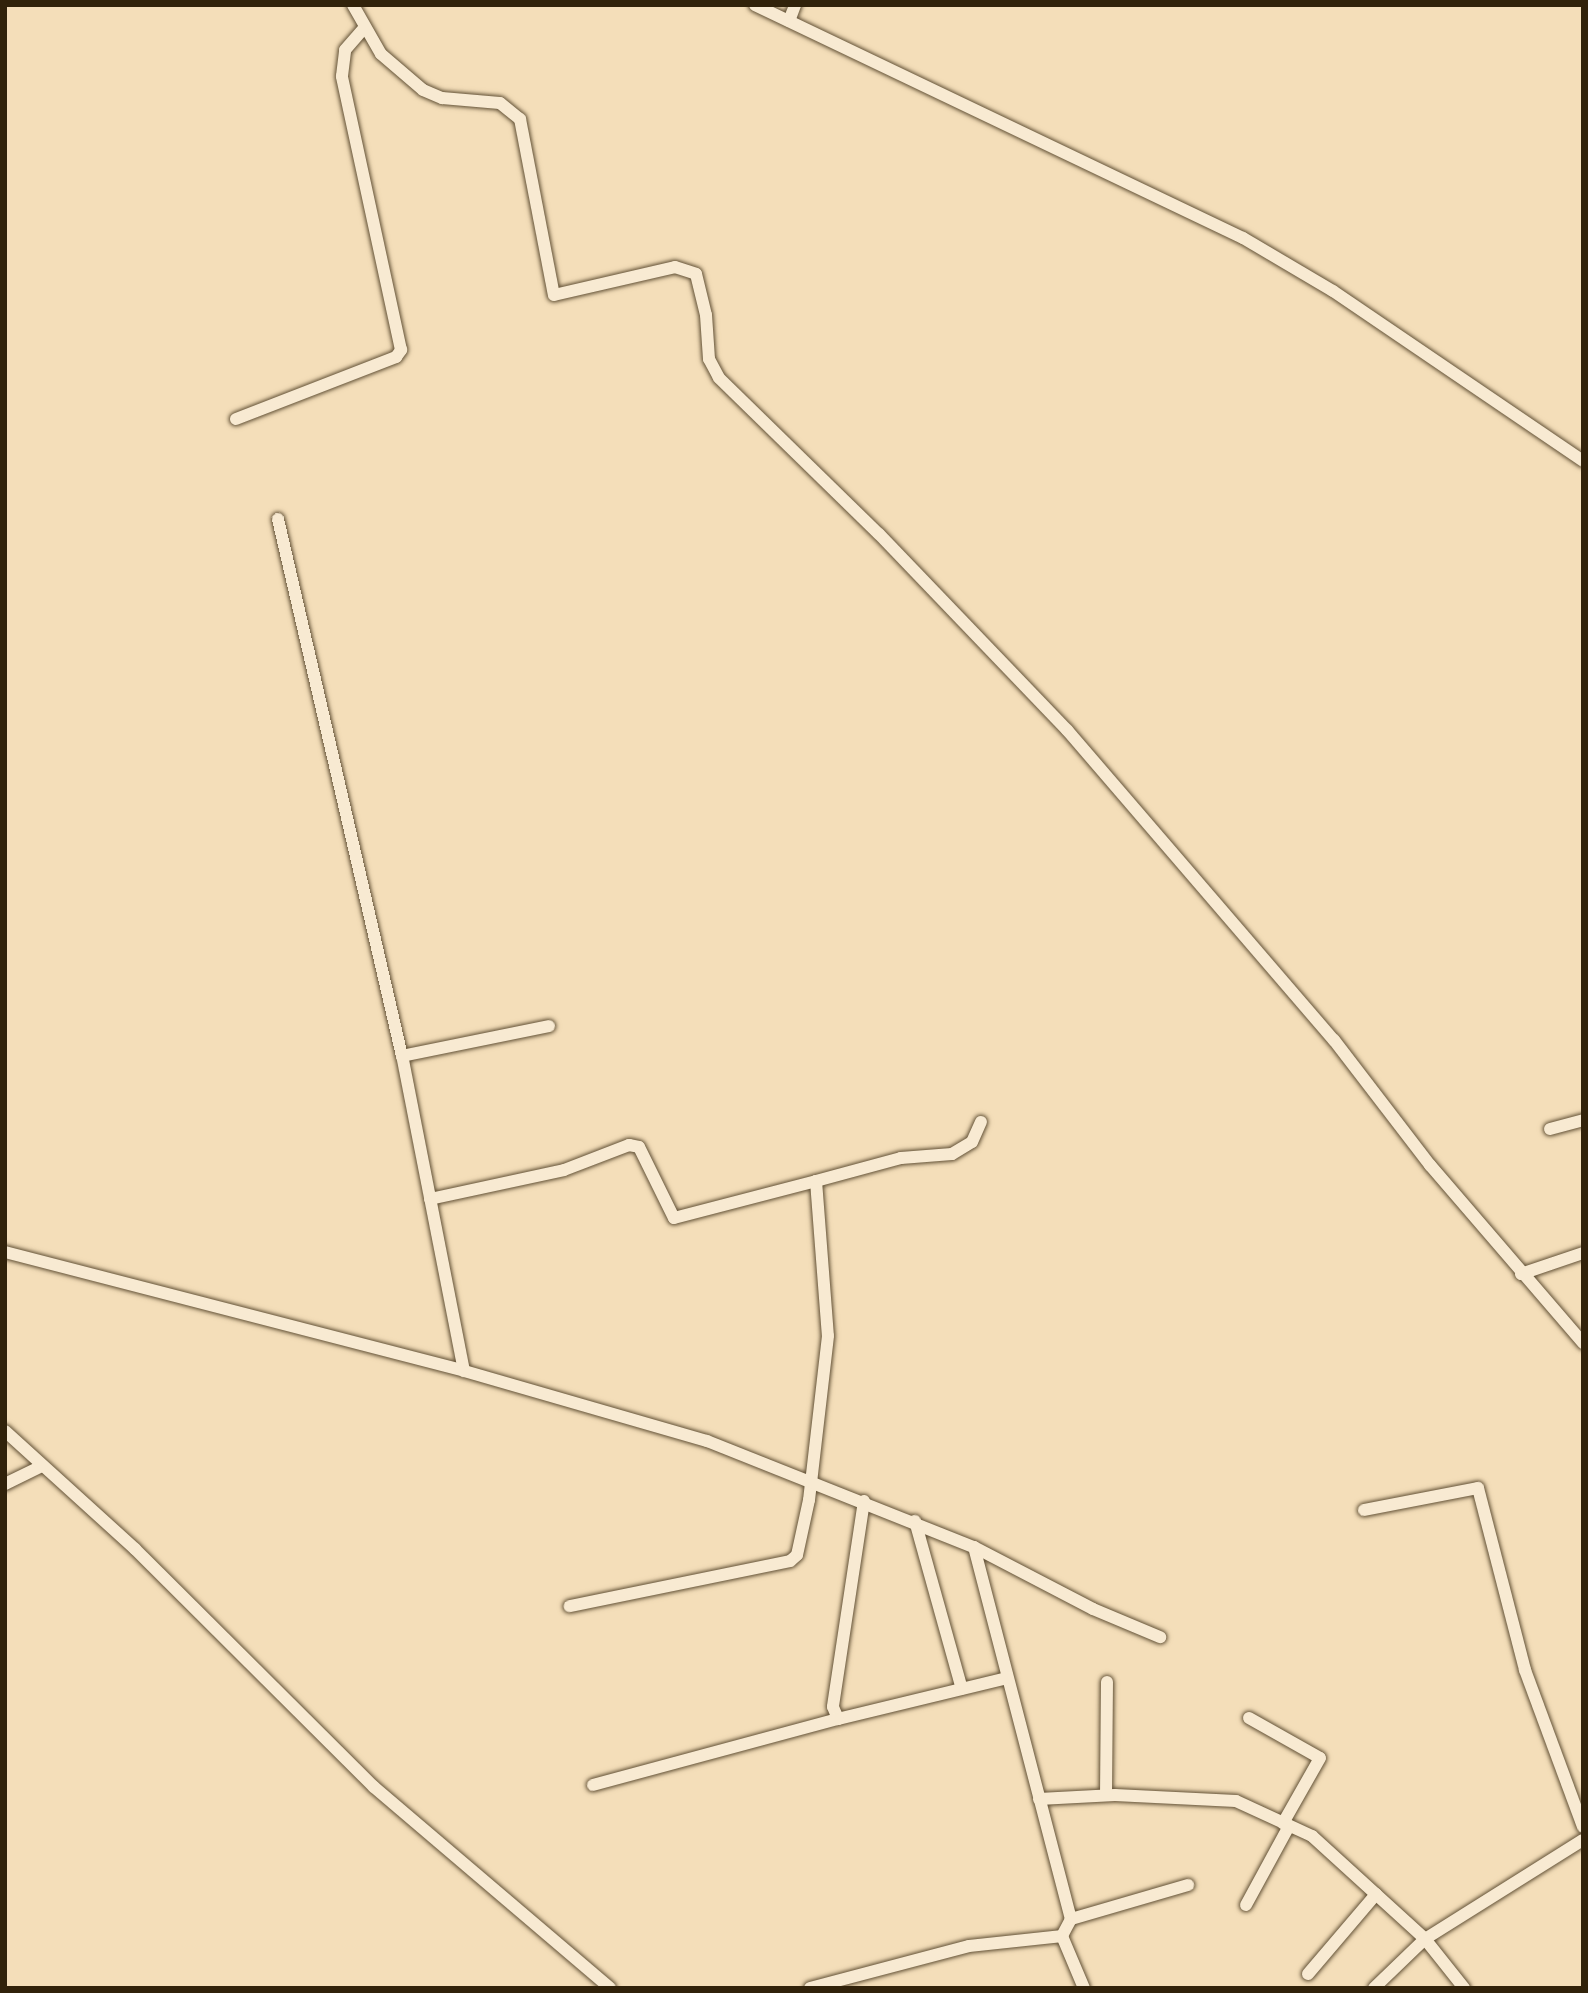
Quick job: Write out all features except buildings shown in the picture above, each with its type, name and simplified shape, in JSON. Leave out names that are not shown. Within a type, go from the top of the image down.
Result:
[{"type":"street","points":[[353,5],[363,29],[381,54],[427,93],[500,103],[520,120],[554,295],[675,267],[696,274],[706,315],[709,359],[719,378],[927,583],[1067,730],[1334,1040],[1430,1165],[1583,1343]]},
{"type":"street","points":[[755,5],[1243,238],[1333,291],[1583,461]]},
{"type":"street","points":[[789,21],[795,5]]},
{"type":"street","points":[[236,419],[396,358],[401,350],[341,76],[345,50],[363,29]]},
{"type":"street","points":[[278,519],[402,1056],[464,1371]]},
{"type":"street","points":[[402,1056],[549,1026]]},
{"type":"street","points":[[1550,1129],[1583,1120]]},
{"type":"street","points":[[430,1199],[564,1170],[629,1145],[639,1147],[674,1218],[901,1158],[952,1154],[972,1142],[981,1122]]},
{"type":"street","points":[[570,1606],[793,1560],[799,1552],[812,1479],[828,1336],[816,1181]]},
{"type":"street","points":[[5,1252],[464,1371],[707,1441],[812,1479],[915,1521],[974,1547],[1093,1609],[1160,1637]]},
{"type":"street","points":[[1521,1274],[1583,1253]]},
{"type":"street","points":[[5,1431],[40,1467],[135,1549],[374,1787],[610,1988]]},
{"type":"street","points":[[5,1484],[40,1467]]},
{"type":"street","points":[[1364,1510],[1478,1489],[1525,1670],[1583,1827]]},
{"type":"street","points":[[838,1719],[833,1707],[864,1501]]},
{"type":"street","points":[[915,1521],[962,1689]]},
{"type":"street","points":[[974,1547],[1071,1919],[1062,1936]]},
{"type":"street","points":[[593,1785],[838,1719],[1007,1678]]},
{"type":"street","points":[[1106,1795],[1107,1682]]},
{"type":"street","points":[[1246,1905],[1320,1758],[1249,1718]]},
{"type":"street","points":[[1039,1799],[1106,1795],[1236,1801],[1312,1836],[1425,1938],[1464,1988]]},
{"type":"street","points":[[1374,1988],[1425,1938],[1583,1840]]},
{"type":"street","points":[[1071,1919],[1188,1885]]},
{"type":"street","points":[[1308,1973],[1376,1894]]},
{"type":"street","points":[[810,1988],[969,1946],[1062,1936]]},
{"type":"street","points":[[1062,1936],[1084,1988]]}]
